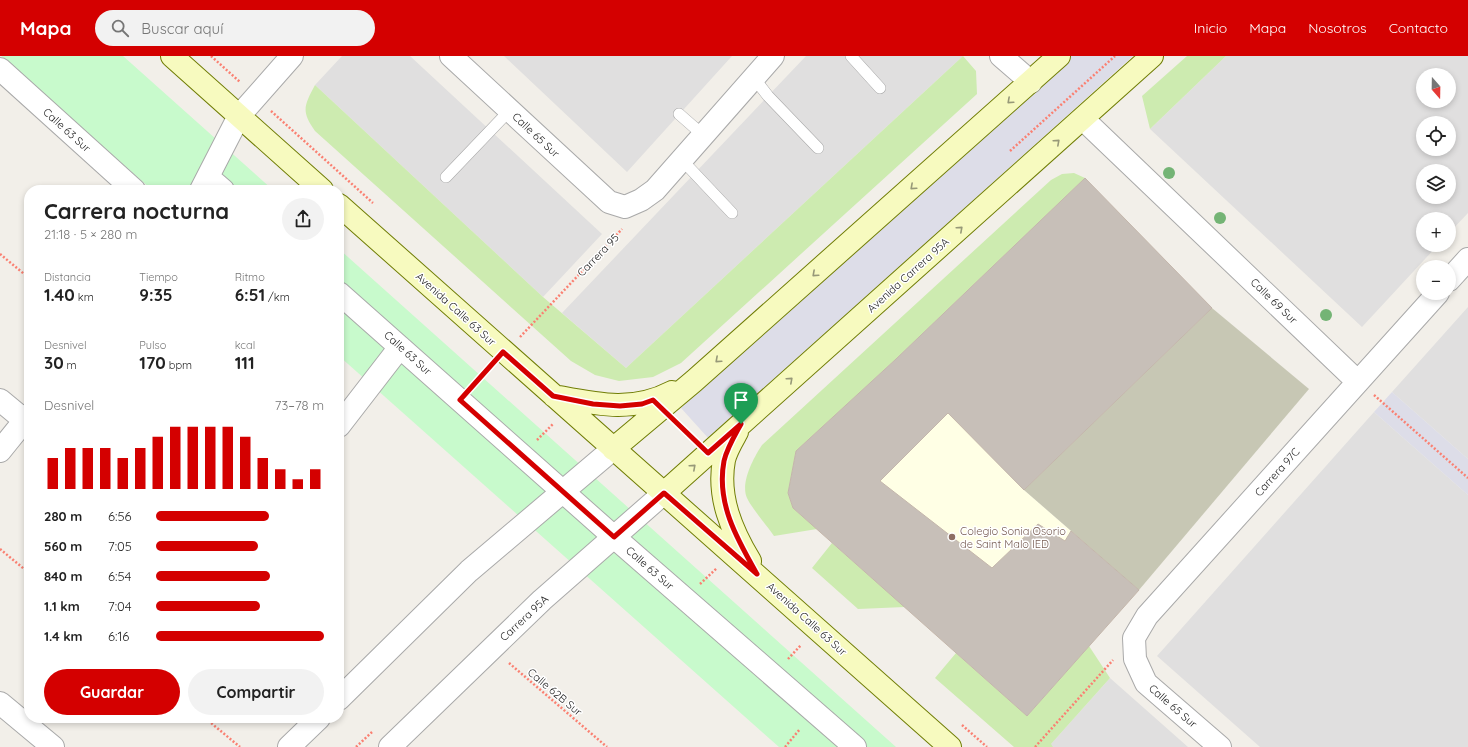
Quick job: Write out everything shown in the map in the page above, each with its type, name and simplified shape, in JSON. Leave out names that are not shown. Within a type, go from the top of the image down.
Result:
[{"type":"main road","points":[[172,56],[316,185]]},
{"type":"main road","points":[[613,449],[694,381],[1060,56]]},
{"type":"main road","name":"Avenida Carrera 95A","points":[[664,493],[1083,120],[1152,56]]},
{"type":"main road","name":"Avenida Calle 63 Sur","points":[[344,209],[503,352],[757,574],[950,747]]},
{"type":"main road","points":[[553,396],[600,405],[620,406],[642,404],[663,397],[694,381]]},
{"type":"main road","points":[[741,424],[724,460],[722,483],[725,507],[733,531],[757,574]]},
{"type":"street","points":[[211,185],[239,116],[292,56]]},
{"type":"street","name":"Calle 65 Sur","points":[[451,56],[609,202],[625,207]]},
{"type":"street","points":[[625,207],[641,200],[655,190],[773,56]]},
{"type":"street","points":[[1001,56],[1031,82]]},
{"type":"street","name":"Calle 63 Sur","points":[[0,69],[128,185]]},
{"type":"street","name":"Calle 69 Sur","points":[[1083,120],[1358,382]]},
{"type":"street","points":[[1456,272],[1468,259]]},
{"type":"street","name":"Calle 63 Sur","points":[[344,297],[614,537],[855,747]]},
{"type":"street","name":"Carrera 97C","points":[[1134,648],[1147,616],[1432,300]]},
{"type":"street","points":[[344,420],[400,347]]},
{"type":"street","points":[[0,400],[24,417]]},
{"type":"street","points":[[0,450],[24,424]]},
{"type":"street","points":[[344,694],[469,571],[613,449]]},
{"type":"street","name":"Carrera 95A","points":[[390,747],[542,600],[664,493]]},
{"type":"street","name":"Calle 65 Sur","points":[[1134,648],[1146,683],[1220,747]]},
{"type":"street","points":[[0,703],[24,723]]},
{"type":"street","points":[[24,723],[53,747]]},
{"type":"street","points":[[289,747],[314,723]]},
{"type":"lane","points":[[851,56],[880,88]]},
{"type":"lane","points":[[754,78],[768,96],[818,148]]},
{"type":"lane","points":[[446,177],[510,110]]},
{"type":"lane","points":[[679,114],[703,135]]},
{"type":"lane","points":[[682,160],[732,213]]},
{"type":"path","name":"Carrera 95","points":[[460,400],[503,352],[622,230],[625,207]]},
{"type":"path","points":[[0,254],[24,274]]},
{"type":"path","points":[[1358,382],[1468,478]]},
{"type":"path","points":[[662,408],[708,453]]},
{"type":"path","points":[[0,549],[24,569]]},
{"type":"path","name":"Calle 62B Sur","points":[[492,648],[608,747]]},
{"type":"path","points":[[1035,747],[1134,648]]},
{"type":"path","points":[[957,721],[987,747]]},
{"type":"path","points":[[211,723],[240,747]]},
{"type":"shaded area","points":[[342,56],[410,56],[602,234],[543,297],[315,85]]},
{"type":"shaded area","points":[[504,56],[732,56],[627,172]]},
{"type":"shaded area","points":[[806,56],[963,56],[626,368],[562,313]]},
{"type":"shaded area","points":[[1071,56],[1133,56],[709,439],[681,408]]},
{"type":"shaded area","points":[[1226,56],[1468,56],[1468,213],[1456,226],[1456,212],[1416,212],[1416,252],[1432,252],[1424,260],[1416,260],[1416,269],[1362,327],[1150,129]]},
{"type":"shaded area","points":[[1468,307],[1468,459],[1392,392]]},
{"type":"shaded area","points":[[1212,308],[1309,389],[1139,590],[1024,490]]},
{"type":"shaded area","name":"Colegio Sonia Osorio de Saint Malo IED","points":[[896,359],[1024,490],[1139,590],[1027,716],[793,508],[788,493],[796,451]]},
{"type":"shaded area","points":[[1392,392],[1468,459],[1468,495],[1374,412]]},
{"type":"shaded area","points":[[1374,412],[1468,495],[1468,747],[1260,747],[1157,656]]},
{"type":"shaded area","points":[[1110,678],[1188,747],[1053,747],[1050,745]]},
{"type":"green space","points":[[1,56],[123,56],[267,185],[146,185]]},
{"type":"green space","points":[[963,56],[976,71],[977,94],[681,363],[653,377],[619,381],[595,375],[571,361],[315,131],[306,113],[306,104],[315,85],[543,297],[626,368]]},
{"type":"green space","points":[[1187,56],[1226,56],[1150,129],[1142,96]]},
{"type":"green space","points":[[1074,173],[1085,178],[896,359],[796,451],[788,493],[793,508],[817,529],[774,536],[752,506],[745,492],[745,485],[749,470],[762,445],[1051,180],[1062,174]]},
{"type":"green space","points":[[344,253],[896,747],[779,747],[344,360]]},
{"type":"green space","points":[[832,543],[905,607],[858,609],[812,568]]},
{"type":"green space","points":[[1089,646],[1110,678],[1051,744],[1053,747],[1014,747],[935,678],[956,653],[1027,716]]},
{"type":"building","points":[[1085,178],[1212,308],[1024,490],[948,413],[880,481],[992,568],[1038,524],[1065,541],[1071,531],[1139,590],[1027,716],[793,508],[788,493],[796,451],[896,359]]},
{"type":"place","name":"Colegio Sonia Osorio de Saint Malo IED","points":[[952,537]]},
{"type":"route","points":[[503,352],[553,396],[593,404],[620,406],[642,404],[653,400],[708,453],[741,424],[724,460],[722,483],[725,507],[733,531],[757,574],[664,493],[614,537],[460,400],[503,352]]}]
